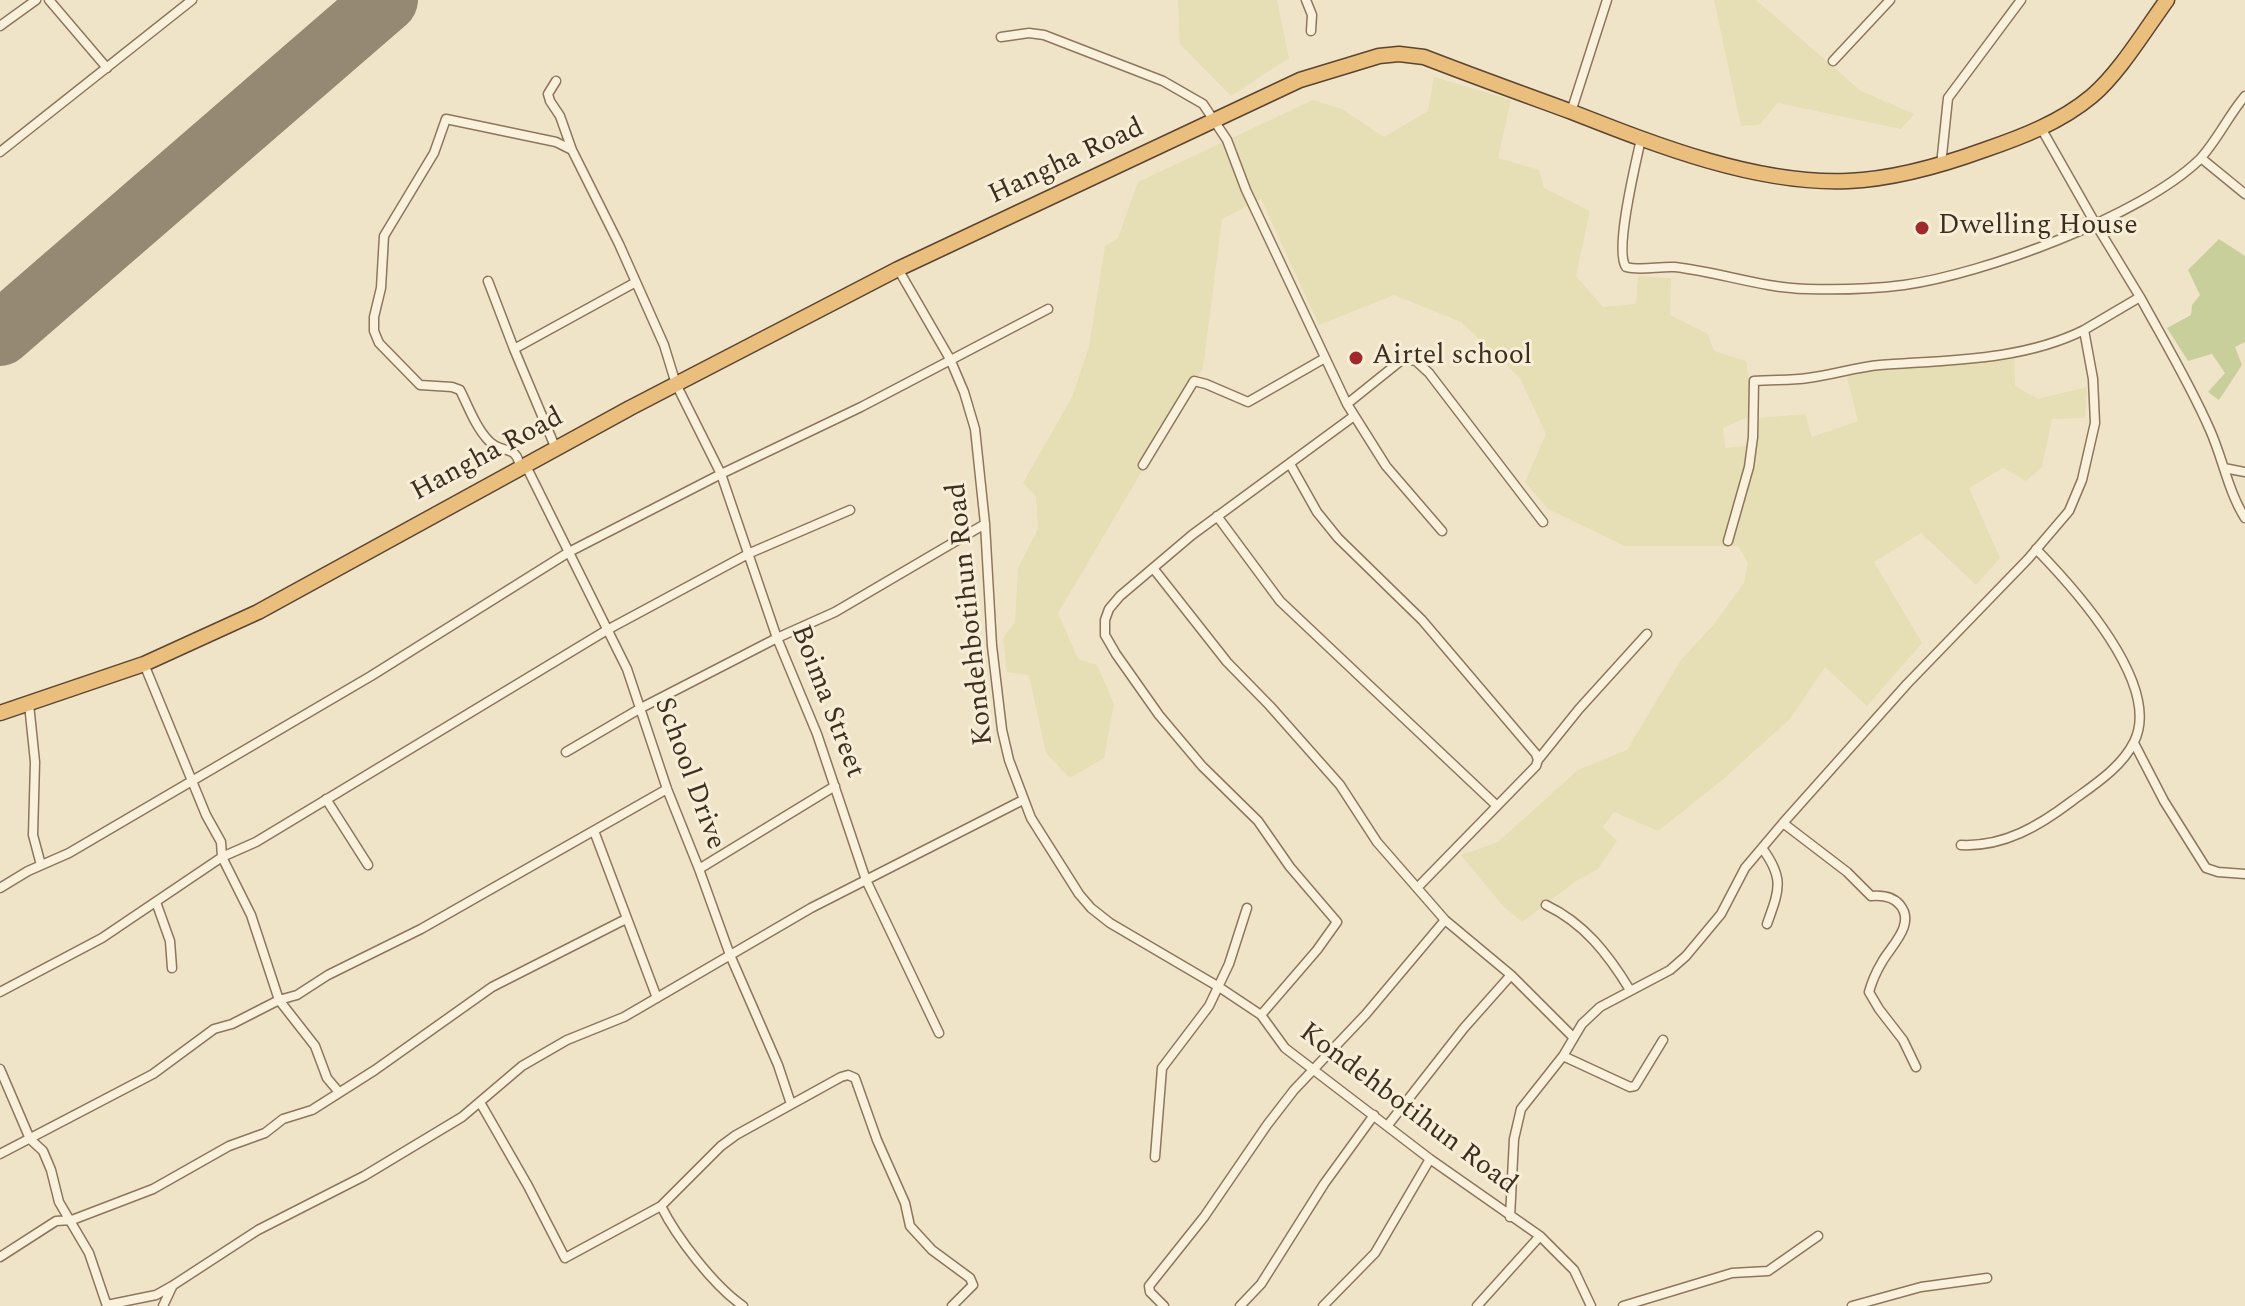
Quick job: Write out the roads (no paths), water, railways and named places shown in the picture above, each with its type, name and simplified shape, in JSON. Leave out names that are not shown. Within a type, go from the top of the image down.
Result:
[{"type":"highway","name":"Hangha Road","points":[[0,713],[144,664],[258,612],[676,384],[898,269],[1300,80],[1379,56],[1399,54],[1424,57],[1698,158],[1806,179],[1846,181],[1881,178],[1941,165],[2041,128],[2094,94],[2167,0]]},
{"type":"street","points":[[0,26],[36,0]]},
{"type":"street","points":[[49,0],[107,68]]},
{"type":"street","points":[[0,152],[192,0]]},
{"type":"street","points":[[1306,0],[1312,15],[1311,31]]},
{"type":"street","points":[[1571,112],[1607,0]]},
{"type":"street","points":[[1833,61],[1890,0]]},
{"type":"street","points":[[1941,165],[1948,98],[2021,0]]},
{"type":"street","points":[[1001,37],[1029,33],[1044,35],[1163,81],[1203,104],[1227,140],[1246,190],[1347,404],[1386,466],[1442,531]]},
{"type":"street","name":"Boima Street","points":[[556,81],[548,94],[550,101],[567,131],[572,150],[636,282],[664,345],[676,384],[721,474],[777,638],[817,734],[866,880],[939,1033]]},
{"type":"street","points":[[1641,139],[1630,191],[1622,257],[1626,267],[1674,267],[1804,289],[1863,289],[1906,285],[1992,264],[2095,223],[2168,183],[2201,158],[2245,96]]},
{"type":"street","name":"School Drive","points":[[572,150],[556,142],[446,119],[434,153],[409,198],[388,225],[382,248],[381,288],[374,331],[379,343],[420,385],[460,390],[489,441],[515,453],[519,459],[627,669],[667,789],[791,1104]]},
{"type":"street","points":[[2041,128],[2197,401],[2230,490],[2245,518]]},
{"type":"street","points":[[2201,158],[2245,194]]},
{"type":"street","name":"Kondehbotihun Road","points":[[898,269],[950,359],[975,429],[1002,730],[1023,800],[1040,834],[1091,908],[1145,945],[1261,1015],[1285,1048],[1430,1159],[1540,1236],[1574,1270],[1591,1306]]},
{"type":"street","points":[[488,281],[556,449]]},
{"type":"street","points":[[514,349],[636,282]]},
{"type":"street","points":[[1728,541],[1749,467],[1754,381],[1809,378],[1878,365],[1968,358],[2045,345],[2084,330],[2140,297]]},
{"type":"street","points":[[0,888],[69,853],[371,676],[569,552],[861,407],[1048,309]]},
{"type":"street","points":[[1510,1217],[1516,1123],[1527,1100],[1563,1056],[1589,1016],[1670,970],[1686,956],[1721,914],[1745,868],[1783,823],[1907,684],[2060,523],[2075,499],[2092,440],[2096,403],[2084,330]]},
{"type":"street","points":[[1143,465],[1194,381],[1248,402],[1325,358]]},
{"type":"street","points":[[1347,404],[1403,359],[1416,361],[1429,373],[1543,522]]},
{"type":"street","points":[[1261,1015],[1337,922],[1299,878],[1258,821],[1202,766],[1136,685],[1105,635],[1109,609],[1217,516],[1354,416]]},
{"type":"street","points":[[1290,464],[1317,512],[1338,538],[1422,620],[1538,760]]},
{"type":"street","points":[[2224,468],[2245,472]]},
{"type":"street","points":[[0,992],[102,938],[222,857],[256,842],[607,630],[750,553],[850,510]]},
{"type":"street","points":[[1217,516],[1280,601],[1496,805]]},
{"type":"street","points":[[566,752],[641,708],[777,638],[835,612],[985,524]]},
{"type":"street","points":[[1961,845],[1977,846],[2026,832],[2100,780],[2119,763],[2134,743],[2140,714],[2137,693],[2129,674],[2080,596],[2036,549]]},
{"type":"street","points":[[1153,568],[1227,662],[1340,785],[1377,842],[1445,920],[1511,975],[1573,1037]]},
{"type":"street","points":[[1417,888],[1536,766],[1579,709],[1647,634]]},
{"type":"street","points":[[144,664],[162,701],[191,780],[221,842],[222,857],[251,915],[279,1000],[315,1046],[327,1078],[338,1091]]},
{"type":"street","points":[[29,704],[35,762],[33,835],[41,865]]},
{"type":"street","points":[[2134,743],[2164,801],[2206,868],[2245,874]]},
{"type":"street","points":[[699,869],[835,786]]},
{"type":"street","points":[[0,1154],[153,1074],[214,1029],[297,995],[328,975],[421,929],[667,789]]},
{"type":"street","points":[[326,799],[368,865]]},
{"type":"street","points":[[0,1069],[30,1139],[43,1151],[59,1202],[89,1253],[107,1305],[156,1295],[258,1230],[364,1176],[424,1141],[481,1104],[522,1066],[567,1040],[624,1017],[811,908],[1023,800]]},
{"type":"street","points":[[1783,823],[1847,872],[1871,896],[1883,895],[1897,901],[1905,912],[1900,937],[1874,976],[1869,992],[1903,1040],[1916,1067]]},
{"type":"street","points":[[594,831],[657,998]]},
{"type":"street","points":[[1762,848],[1773,864],[1779,881],[1767,924]]},
{"type":"street","points":[[156,902],[170,941],[172,968]]},
{"type":"street","points":[[1546,905],[1577,923],[1591,936],[1607,953],[1630,990]]},
{"type":"street","points":[[1155,1157],[1162,1068],[1192,1031],[1219,987],[1247,908]]},
{"type":"street","points":[[0,1257],[56,1221],[72,1220],[170,1181],[229,1146],[265,1133],[283,1119],[312,1110],[375,1070],[492,987],[626,919]]},
{"type":"street","points":[[1164,1306],[1150,1292],[1152,1283],[1204,1217],[1267,1125],[1314,1069],[1398,979],[1445,920]]},
{"type":"street","points":[[1388,1125],[1511,975]]},
{"type":"street","points":[[1563,1056],[1630,1087],[1635,1086],[1663,1040]]},
{"type":"street","points":[[481,1104],[565,1258],[661,1206],[721,1146],[841,1077],[848,1075],[855,1078],[905,1203],[910,1226],[932,1250],[970,1278],[973,1285],[952,1306]]},
{"type":"street","points":[[1240,1306],[1261,1284],[1324,1184],[1374,1115]]},
{"type":"street","points":[[1323,1306],[1375,1253],[1430,1159]]},
{"type":"street","points":[[661,1206],[668,1222],[727,1294],[743,1306]]},
{"type":"street","points":[[1477,1306],[1540,1236]]},
{"type":"street","points":[[1623,1306],[1732,1273],[1768,1271],[1818,1236]]},
{"type":"street","points":[[1852,1306],[1921,1287],[1987,1278]]},
{"type":"street","points":[[163,1306],[172,1286]]},
{"type":"place","name":"Dwelling House","points":[[1922,228]]},
{"type":"place","name":"Airtel school","points":[[1356,358]]}]
